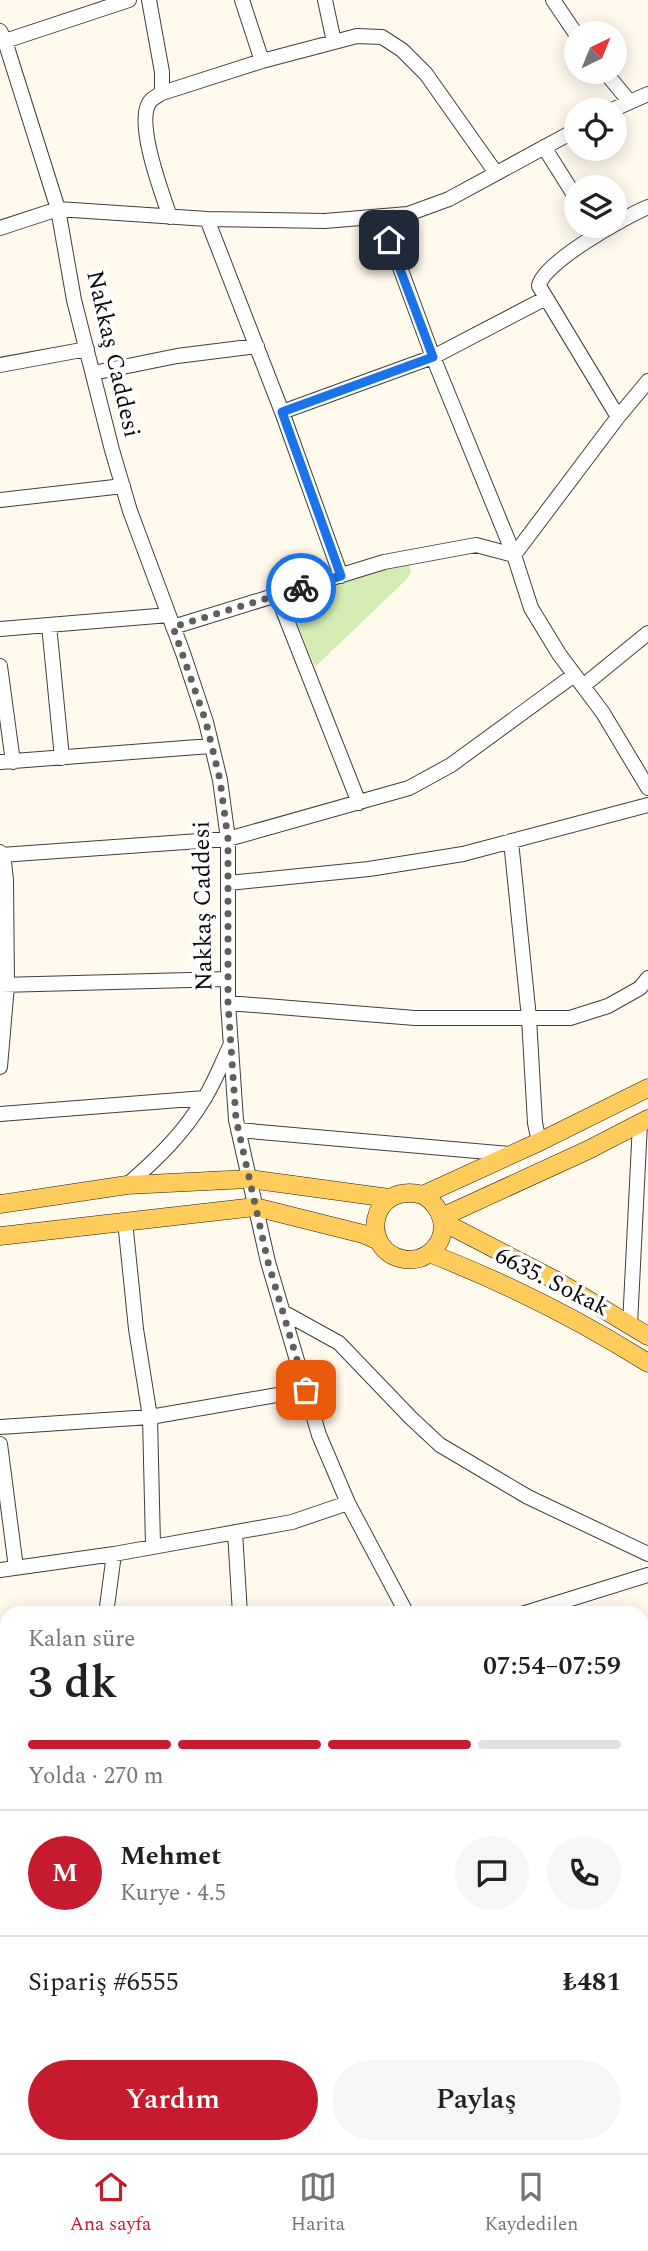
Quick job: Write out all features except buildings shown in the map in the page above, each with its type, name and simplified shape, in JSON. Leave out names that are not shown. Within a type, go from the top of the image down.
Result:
[{"type":"main road","points":[[423,1195],[648,1088]]},
{"type":"main road","points":[[442,1219],[644,1121]]},
{"type":"main road","points":[[0,1204],[127,1185],[248,1178],[389,1198]]},
{"type":"main road","points":[[411,1192],[433,1201],[442,1219],[442,1234],[438,1245],[419,1259],[407,1260],[386,1251],[375,1229],[376,1217],[381,1207],[389,1198],[400,1193],[411,1192]]},
{"type":"main road","points":[[0,1236],[255,1207],[363,1234],[379,1241]]},
{"type":"main road","name":"6635. Sokak","points":[[442,1219],[555,1280],[648,1336]]},
{"type":"main road","name":"6635. Sokak","points":[[429,1254],[504,1283],[552,1307],[648,1363]]},
{"type":"street","points":[[3,36],[129,0]]},
{"type":"street","points":[[149,0],[162,72],[162,93]]},
{"type":"street","points":[[242,0],[262,61]]},
{"type":"street","points":[[325,0],[334,42]]},
{"type":"street","points":[[553,0],[567,21]]},
{"type":"street","name":"Nakkaş Caddesi","points":[[3,36],[58,209],[75,300],[123,486],[206,722],[220,780],[228,839],[228,1003],[238,1130],[255,1207],[319,1435],[348,1503],[403,1606]]},
{"type":"street","points":[[170,217],[151,158],[146,131],[148,105],[162,93],[262,61],[357,36],[382,37],[402,50],[426,74],[496,173]]},
{"type":"street","points":[[616,84],[629,101],[648,94]]},
{"type":"street","points":[[0,228],[58,209],[207,219],[325,221],[408,214],[439,203],[564,137]]},
{"type":"street","points":[[544,148],[564,179]]},
{"type":"street","points":[[627,216],[648,207]]},
{"type":"street","points":[[381,216],[433,357],[514,555],[531,608],[559,654],[644,772],[648,788]]},
{"type":"street","points":[[207,219],[282,412],[341,576]]},
{"type":"street","points":[[586,238],[545,272],[539,286],[618,417]]},
{"type":"street","points":[[282,412],[433,357],[546,298]]},
{"type":"street","points":[[93,373],[177,356],[257,346]]},
{"type":"street","points":[[0,365],[87,349]]},
{"type":"street","points":[[514,555],[618,417],[648,382]]},
{"type":"street","points":[[0,500],[123,486]]},
{"type":"street","points":[[0,629],[171,621],[277,595],[384,562],[476,545],[514,555]]},
{"type":"street","points":[[277,595],[359,803]]},
{"type":"street","points":[[49,625],[62,758]]},
{"type":"street","points":[[0,1067],[6,880],[5,862],[1,853],[228,839],[410,788],[451,765],[648,634]]},
{"type":"street","points":[[0,666],[7,762],[211,746]]},
{"type":"street","points":[[228,883],[369,869],[463,854],[648,805]]},
{"type":"street","points":[[511,841],[529,1018],[535,1123],[539,1142]]},
{"type":"street","points":[[228,1003],[415,1018],[570,1018],[608,1006],[640,988],[648,978]]},
{"type":"street","points":[[3,985],[228,979]]},
{"type":"street","points":[[127,1185],[162,1155],[183,1130],[205,1098],[231,1043]]},
{"type":"street","points":[[0,1114],[205,1098]]},
{"type":"street","points":[[630,1325],[644,1121]]},
{"type":"street","points":[[238,1130],[512,1154]]},
{"type":"street","points":[[125,1221],[136,1329],[150,1417],[153,1545]]},
{"type":"street","points":[[283,1312],[339,1343],[440,1445],[528,1497],[648,1554]]},
{"type":"street","points":[[0,1427],[150,1417],[306,1390]]},
{"type":"street","points":[[0,1444],[16,1568]]},
{"type":"street","points":[[0,1570],[114,1554],[292,1522],[348,1503]]},
{"type":"street","points":[[234,1532],[239,1606]]},
{"type":"street","points":[[107,1606],[114,1554]]},
{"type":"street","points":[[548,1606],[648,1575]]},
{"type":"green space","points":[[403,563],[409,564],[411,571],[407,579],[315,667],[288,600]]},
{"type":"way so far","points":[[301,588],[173,627],[206,722],[220,780],[228,839],[228,1003],[236,1119],[268,1262],[306,1390]]},
{"type":"route","points":[[301,588],[341,576],[282,412],[433,357],[389,240]]}]
